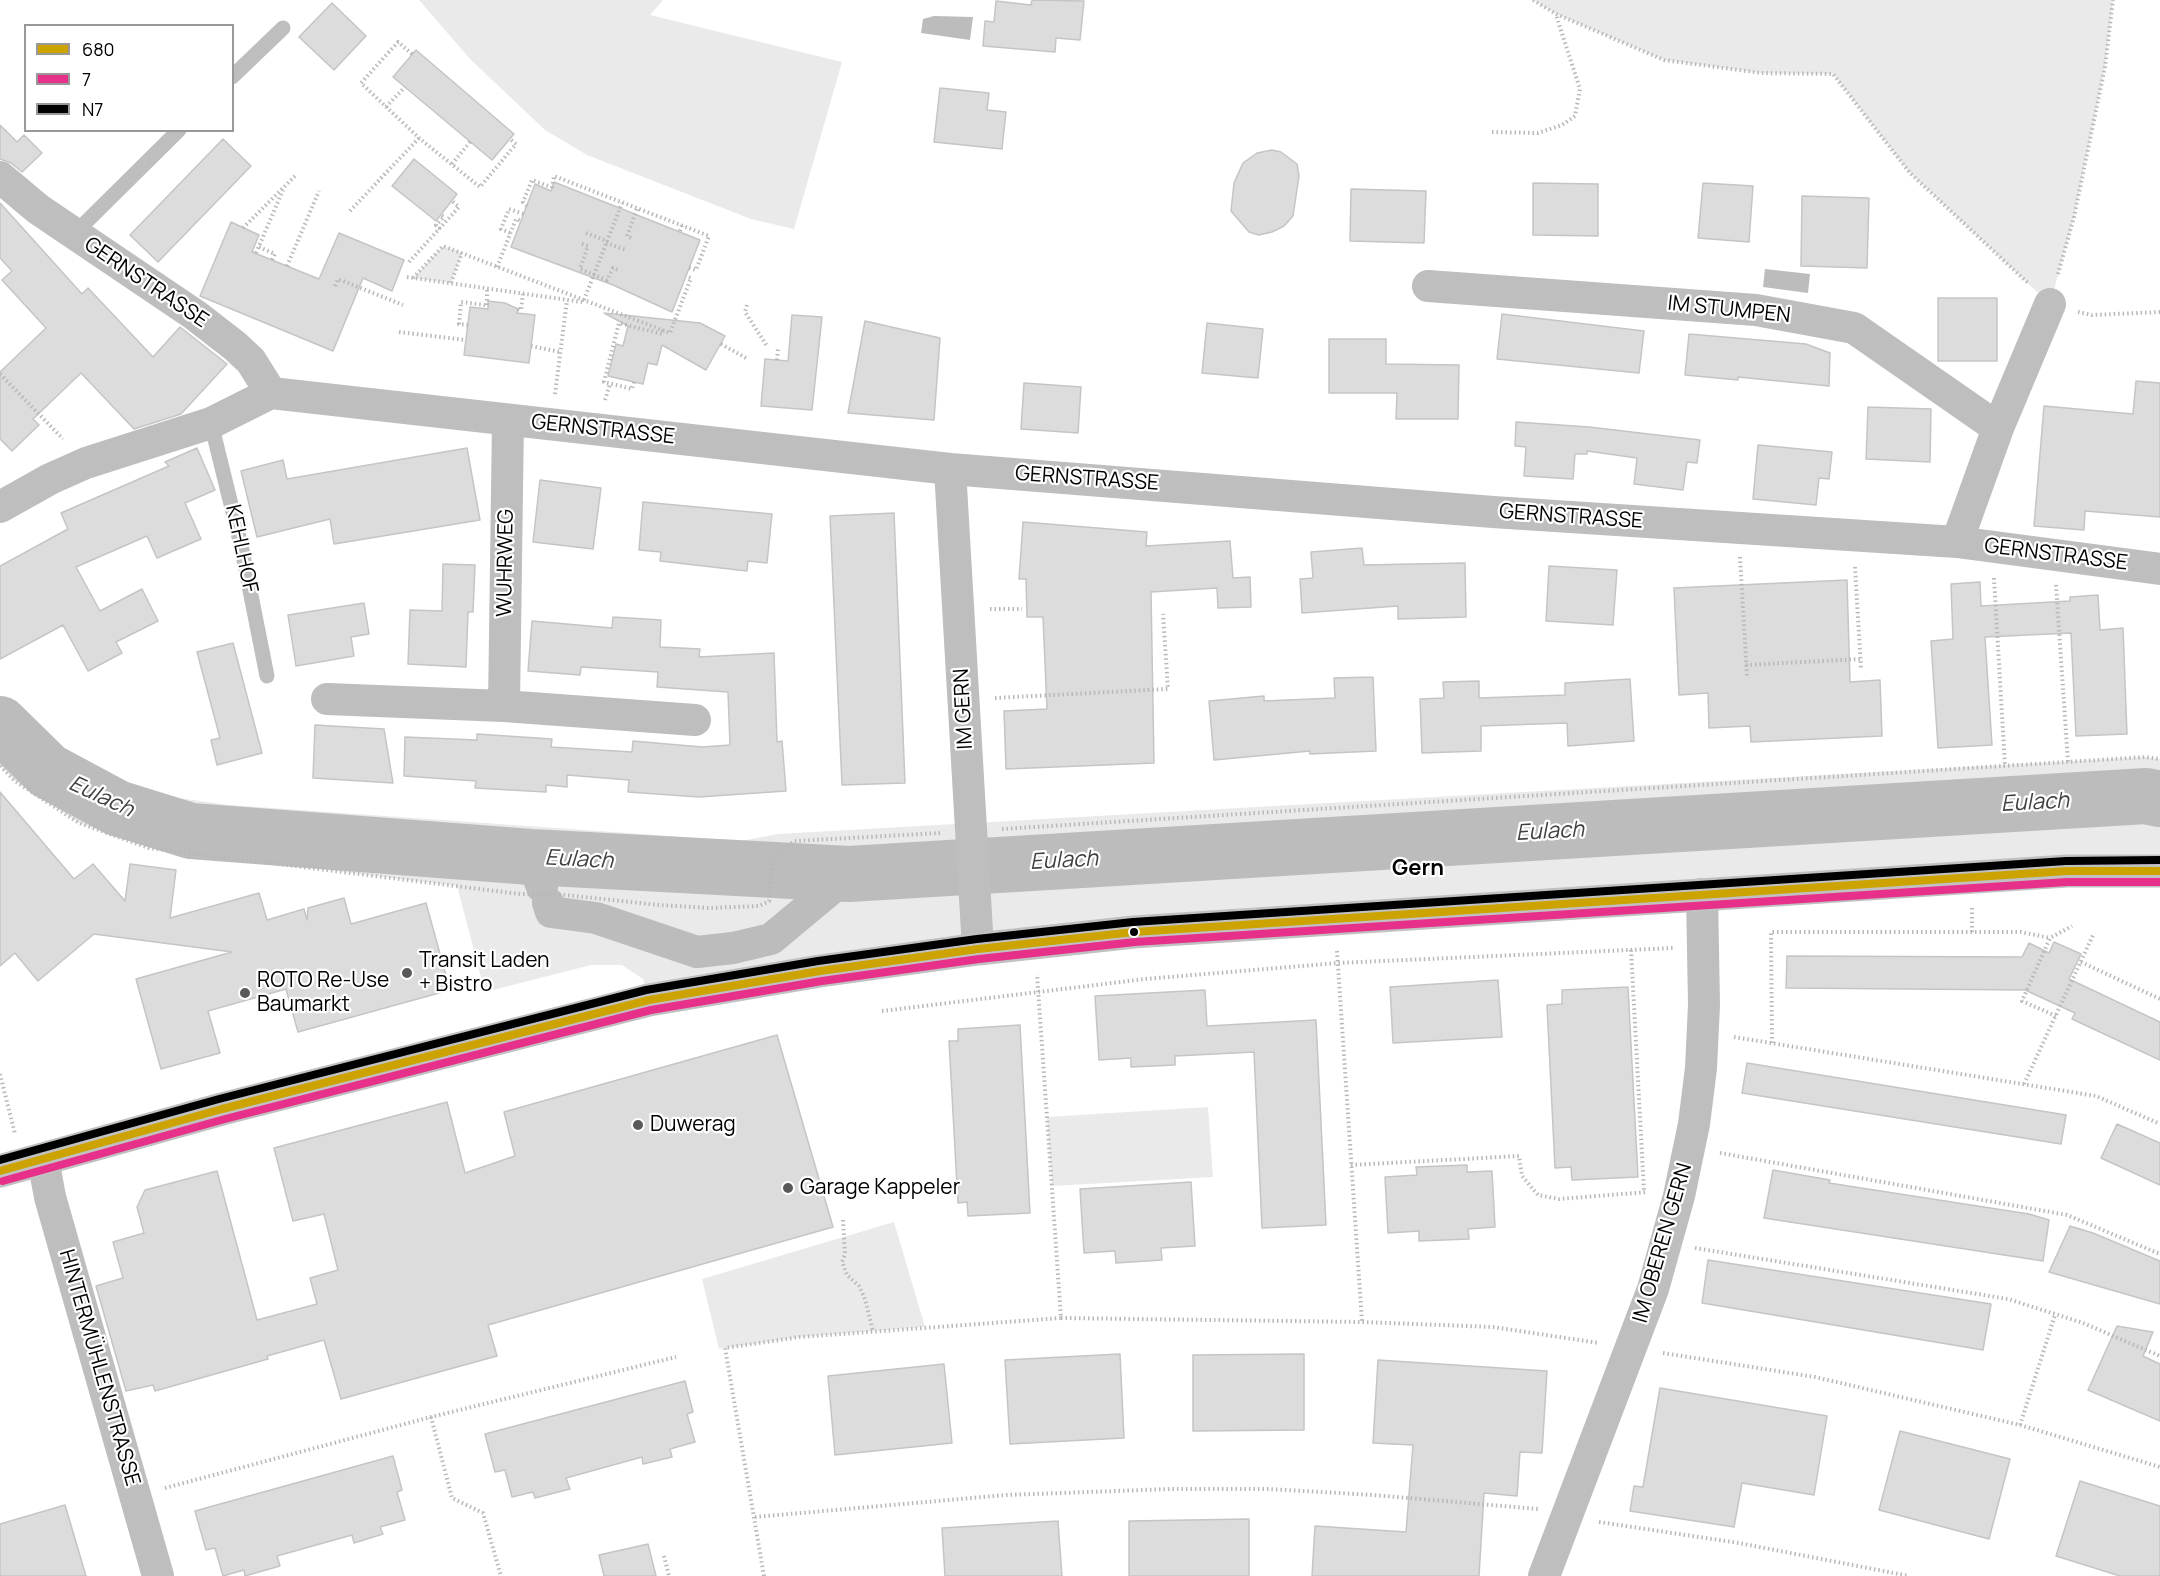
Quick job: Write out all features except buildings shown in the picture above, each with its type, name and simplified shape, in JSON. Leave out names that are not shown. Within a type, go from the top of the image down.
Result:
[{"type":"main road","points":[[0,1171],[30,1151],[648,1000],[820,970],[978,949],[1134,932],[2067,871],[2160,871]]},
{"type":"street","name":"GERNSTRASSE","points":[[0,177],[38,209],[195,315],[235,346],[250,361],[271,393],[950,469],[1267,492],[1493,512],[1957,542],[2160,568]]},
{"type":"street","name":"IM STUMPEN","points":[[1428,286],[1756,310],[1854,328],[1998,428]]},
{"type":"street","points":[[1957,542],[1998,428],[2050,304]]},
{"type":"street","points":[[0,507],[50,479],[86,463],[211,423],[271,393]]},
{"type":"street","name":"WUHRWEG","points":[[504,706],[508,420]]},
{"type":"street","name":"IM GERN","points":[[950,469],[978,949]]},
{"type":"street","points":[[327,699],[504,706],[695,720]]},
{"type":"street","name":"IM OBEREN GERN","points":[[1544,1576],[1631,1348],[1667,1243],[1679,1196],[1690,1148],[1698,1096],[1703,1033],[1702,894]]},
{"type":"street","name":"HINTERMÜHLENSTRASSE","points":[[30,1151],[50,1197],[158,1576]]},
{"type":"lane","points":[[234,75],[283,28]]},
{"type":"lane","name":"GERNSTRASSE","points":[[74,234],[176,132]]},
{"type":"lane","name":"KEHLHOF","points":[[211,423],[241,545],[267,676]]},
{"type":"path","points":[[1533,0],[1556,14],[1664,60],[1761,73],[1833,74],[1910,173],[2050,304],[2092,315],[2160,312]]},
{"type":"path","points":[[2050,304],[2074,217],[2098,102],[2105,67],[2113,0]]},
{"type":"path","points":[[1492,132],[1538,133],[1562,125],[1575,116],[1580,89],[1556,14]]},
{"type":"path","points":[[412,54],[398,42],[361,83],[419,138],[480,187],[516,144],[510,139]]},
{"type":"path","points":[[386,107],[405,87]]},
{"type":"path","points":[[350,211],[419,138]]},
{"type":"path","points":[[452,164],[470,142]]},
{"type":"path","points":[[243,228],[296,175]]},
{"type":"path","points":[[527,206],[523,202],[532,180],[551,187],[554,177],[579,189],[638,208],[708,236],[696,270],[689,268]]},
{"type":"path","points":[[256,253],[284,187]]},
{"type":"path","points":[[287,266],[320,191]]},
{"type":"path","points":[[409,262],[459,207],[452,201]]},
{"type":"path","points":[[584,300],[622,203]]},
{"type":"path","points":[[510,234],[501,230],[509,208],[524,214]]},
{"type":"path","points":[[631,238],[627,236],[638,208]]},
{"type":"path","points":[[440,230],[436,225],[444,217],[441,215]]},
{"type":"path","points":[[661,224],[663,218]]},
{"type":"path","points":[[497,267],[516,219],[521,221]]},
{"type":"path","points":[[680,231],[682,225]]},
{"type":"path","points":[[586,233],[626,250]]},
{"type":"path","points":[[582,244],[588,246],[580,269],[608,280],[613,268],[618,270]]},
{"type":"path","points":[[413,278],[443,246],[670,333],[691,278],[686,276]]},
{"type":"path","points":[[259,247],[275,254],[272,260]]},
{"type":"path","points":[[451,283],[462,253]]},
{"type":"path","points":[[407,277],[592,303]]},
{"type":"path","points":[[335,286],[338,279],[403,305]]},
{"type":"path","points":[[468,325],[459,324],[461,302],[487,305],[488,288]]},
{"type":"path","points":[[518,309],[521,310],[523,294]]},
{"type":"path","points":[[677,299],[682,301]]},
{"type":"path","points":[[557,378],[567,300]]},
{"type":"path","points":[[747,305],[745,312],[767,346]]},
{"type":"path","points":[[634,382],[632,389],[604,382],[619,323],[662,334],[663,330]]},
{"type":"path","points":[[399,332],[466,340]]},
{"type":"path","points":[[721,344],[746,358]]},
{"type":"path","points":[[531,346],[560,352]]},
{"type":"path","points":[[777,360],[778,348]]},
{"type":"path","points":[[0,374],[86,463]]},
{"type":"path","points":[[606,395],[610,384]]},
{"type":"path","points":[[1740,551],[1747,676]]},
{"type":"path","points":[[1854,560],[1861,668]]},
{"type":"path","points":[[1994,573],[2005,766]]},
{"type":"path","points":[[2056,579],[2068,762]]},
{"type":"path","points":[[964,699],[1168,689],[1163,614]]},
{"type":"path","points":[[1746,665],[1860,658]]},
{"type":"path","points":[[0,766],[15,781],[80,823],[149,848],[519,894],[565,895],[708,908],[759,906],[768,901],[772,858],[794,841],[971,839],[2005,766],[2145,757],[2160,759]]},
{"type":"path","points":[[1972,898],[1972,932]]},
{"type":"path","points":[[2056,1016],[2022,1000],[2050,938],[2072,926]]},
{"type":"path","points":[[1772,1043],[1771,932],[2022,932],[2050,938]]},
{"type":"path","points":[[2024,1084],[2094,933]]},
{"type":"path","points":[[1336,946],[1362,1322]]},
{"type":"path","points":[[882,1011],[1145,979],[1338,963],[1704,947]]},
{"type":"path","points":[[1631,950],[1644,1191]]},
{"type":"path","points":[[2081,962],[2160,999]]},
{"type":"path","points":[[1037,964],[1061,1318]]},
{"type":"path","points":[[1703,1033],[2096,1096],[2160,1124]]},
{"type":"path","points":[[0,1074],[30,1151]]},
{"type":"path","points":[[1690,1148],[2067,1215],[2160,1254]]},
{"type":"path","points":[[1351,1165],[1519,1156],[1522,1176],[1538,1195],[1559,1198],[1644,1191],[1679,1196]]},
{"type":"path","points":[[843,1220],[845,1254],[842,1262],[847,1275],[859,1286],[865,1299],[873,1331]]},
{"type":"path","points":[[1667,1243],[2008,1299],[2083,1323],[2160,1356]]},
{"type":"path","points":[[2020,1425],[2055,1315]]},
{"type":"path","points":[[764,1576],[725,1348],[800,1337],[873,1331],[1061,1318],[1362,1322],[1493,1327],[1815,1377],[2020,1425],[2160,1467]]},
{"type":"path","points":[[135,1496],[431,1417],[676,1357]]},
{"type":"path","points":[[431,1417],[452,1498],[483,1513],[501,1576]]},
{"type":"path","points":[[755,1517],[1006,1495],[1170,1489],[1269,1489],[1539,1509]]},
{"type":"path","points":[[1598,1522],[1739,1543],[1909,1576]]},
{"type":"path","points":[[664,1556],[669,1576]]},
{"type":"shaded area","points":[[419,0],[663,0],[650,15],[842,62],[794,229],[751,219],[587,155],[545,130],[470,59]]},
{"type":"shaded area","points":[[1533,0],[2113,0],[2105,67],[2074,217],[2050,304],[1910,173],[1833,74],[1761,73],[1664,60],[1556,14]]},
{"type":"shaded area","points":[[934,16],[973,17],[970,40],[921,33],[923,19]]},
{"type":"shaded area","points":[[443,246],[462,253],[451,283],[413,278]]},
{"type":"shaded area","points":[[1765,269],[1810,274],[1808,293],[1763,287]]},
{"type":"shaded area","points":[[0,695],[45,736],[103,773],[164,796],[229,805],[741,841],[778,834],[2145,757],[2160,759],[2160,871],[1335,920],[649,1000],[643,979],[622,965],[591,965],[485,992],[457,886],[149,848],[79,823],[15,781],[0,766]]},
{"type":"shaded area","points":[[1208,1107],[1213,1177],[1052,1186],[1047,1117]]},
{"type":"shaded area","points":[[894,1222],[925,1327],[800,1337],[719,1349],[702,1279]]},
{"type":"waterway","name":"Eulach","points":[[0,724],[48,771],[117,808],[191,831],[531,857],[849,874],[2146,796],[2160,799]]},
{"type":"waterway","points":[[531,857],[542,887]]},
{"type":"waterway","points":[[548,903],[551,912],[596,918],[697,952],[733,948],[771,939],[849,874]]},
{"type":"transit line","name":"N7","points":[[0,1160],[219,1099],[646,990],[818,961],[977,939],[1133,922],[2066,861],[2160,860]]},
{"type":"transit line","name":"680","points":[[0,1171],[222,1109],[649,1000],[820,971],[978,949],[1134,932],[2067,871],[2160,871]]},
{"type":"transit line","name":"7","points":[[3,1181],[225,1119],[651,1010],[822,981],[979,959],[1135,942],[2067,882],[2160,882]]},
{"type":"place","name":"Transit Laden + Bistro","points":[[407,973]]},
{"type":"place","name":"ROTO Re-Use Baumarkt","points":[[245,993]]},
{"type":"place","name":"Duwerag","points":[[638,1125]]},
{"type":"place","name":"Garage Kappeler","points":[[788,1188]]},
{"type":"district","name":"Gern","points":[[1418,869]]}]
